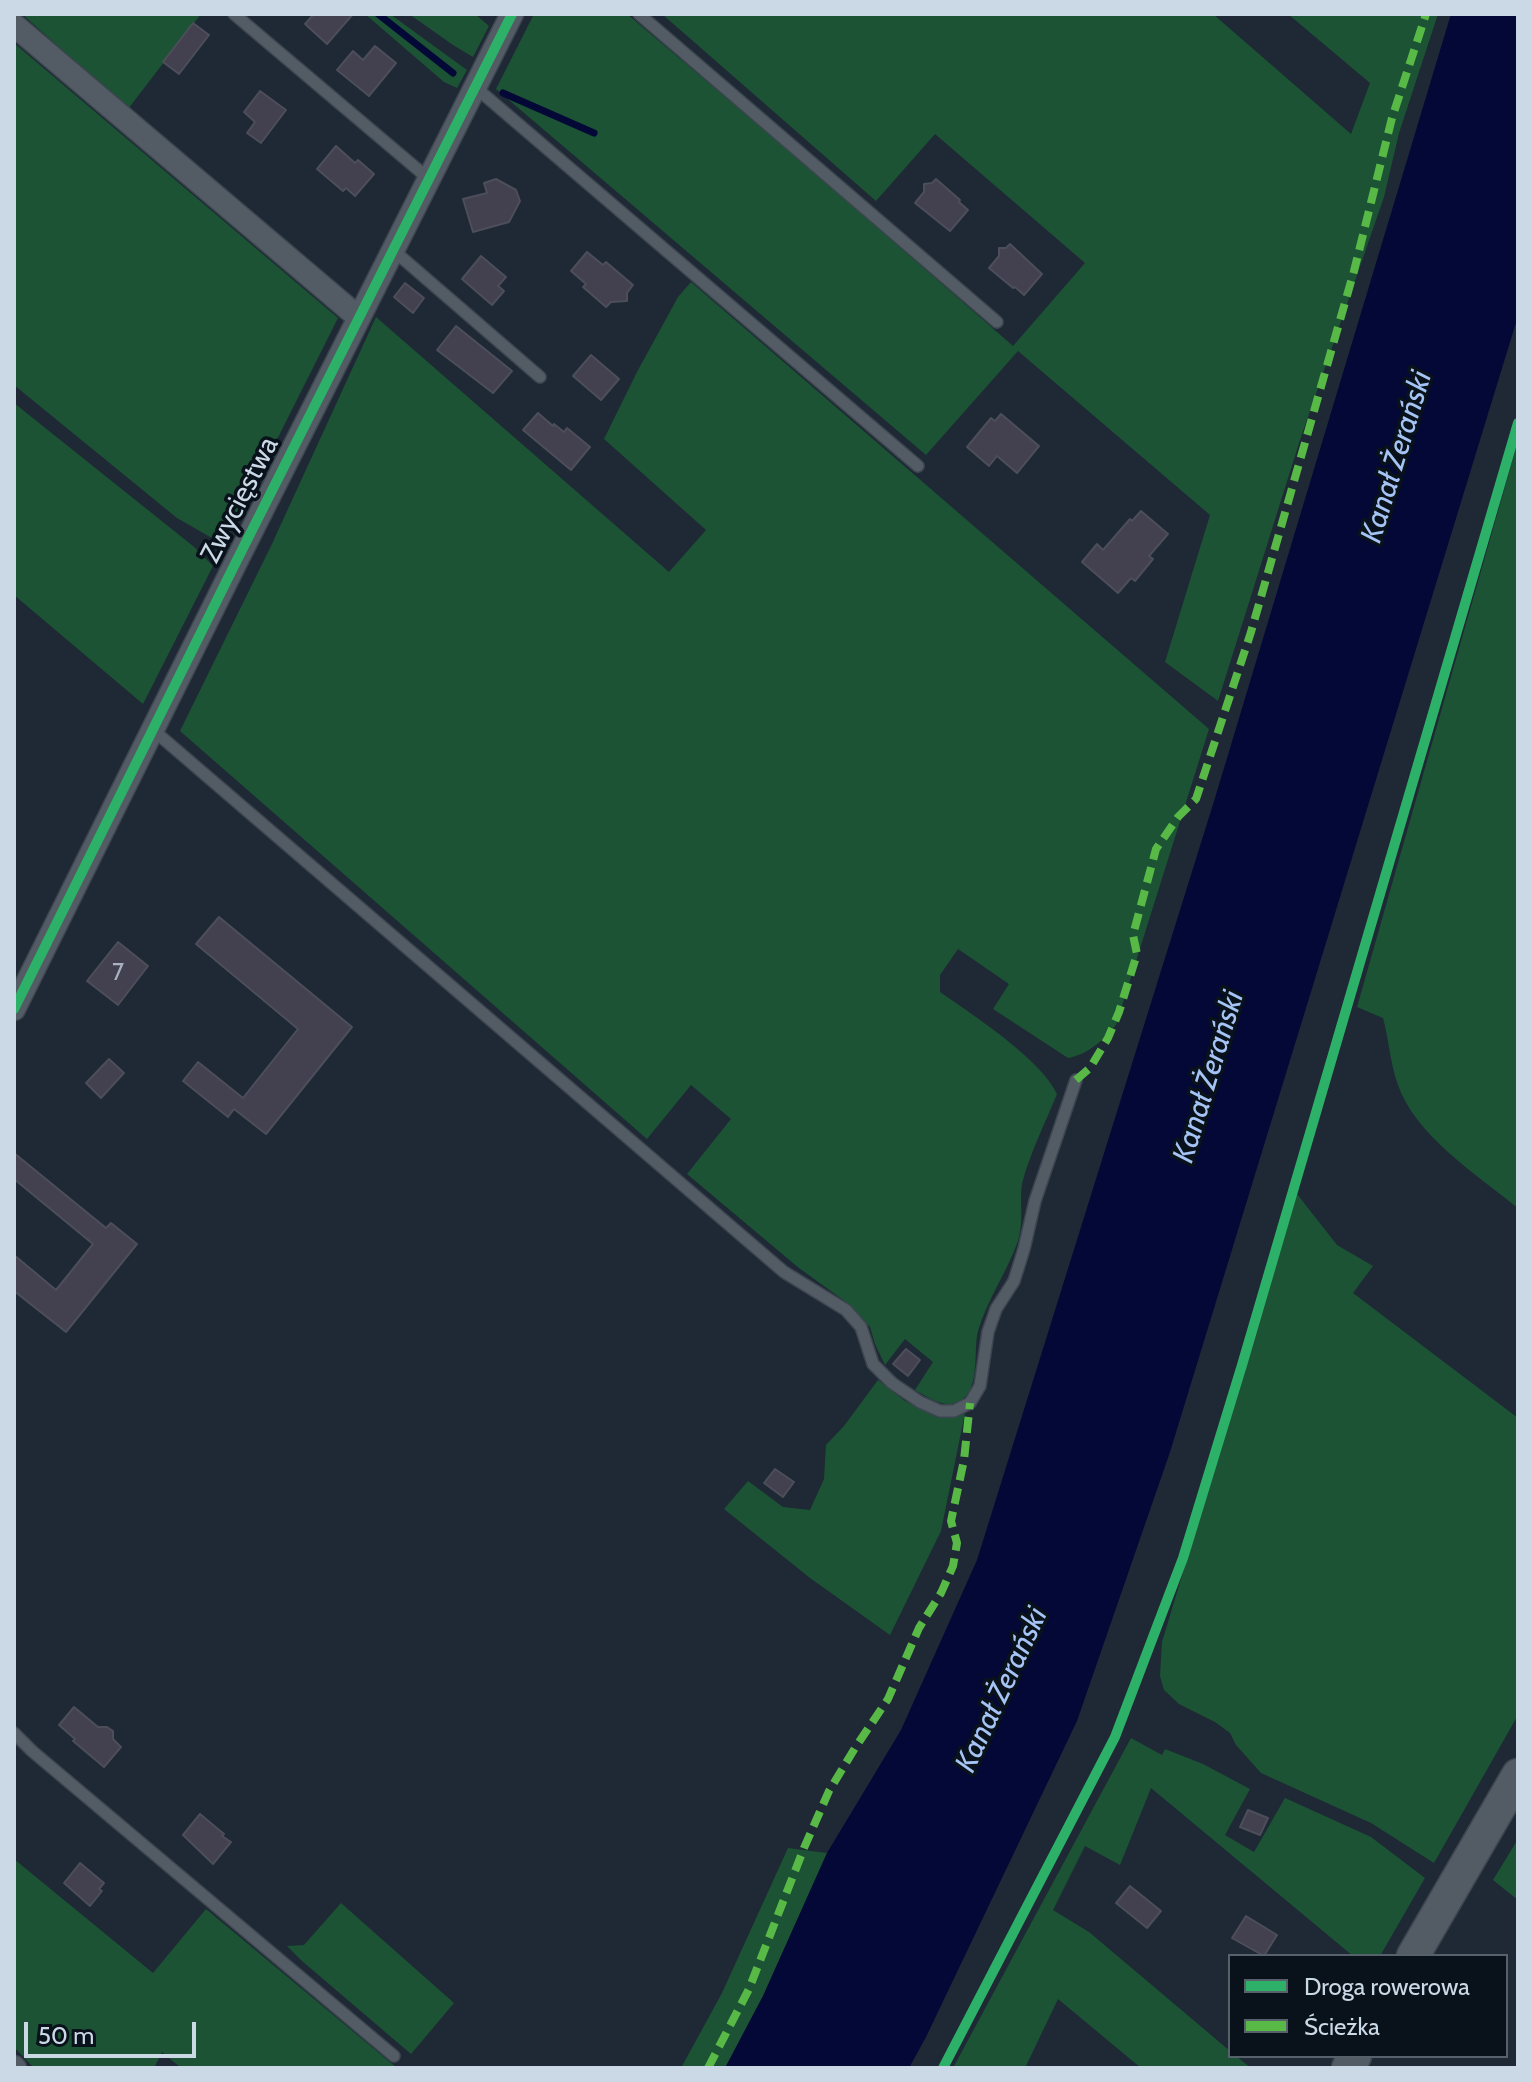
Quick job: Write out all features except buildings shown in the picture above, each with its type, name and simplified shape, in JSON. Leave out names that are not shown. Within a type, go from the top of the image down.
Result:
[{"type":"main road","points":[[1414,1954],[1518,1775]]},
{"type":"street","name":"Zwycięstwa","points":[[14,1009],[512,14]]},
{"type":"street","points":[[14,25],[358,317]]},
{"type":"lane","points":[[234,14],[429,179]]},
{"type":"lane","points":[[639,14],[997,322]]},
{"type":"lane","points":[[475,87],[918,466]]},
{"type":"lane","points":[[392,250],[540,377]]},
{"type":"lane","points":[[152,729],[784,1272],[846,1310],[861,1327],[873,1364],[892,1383],[940,1411],[954,1411],[970,1403],[980,1386],[988,1332],[996,1309],[1014,1281],[1035,1201],[1076,1080]]},
{"type":"lane","points":[[14,1733],[394,2056]]},
{"type":"green space","points":[[22,14],[201,14],[128,109]]},
{"type":"green space","points":[[365,14],[390,14],[467,70],[457,88],[444,82]]},
{"type":"green space","points":[[409,14],[475,14],[489,26],[473,57]]},
{"type":"green space","points":[[534,14],[627,14],[1013,346],[1085,263],[935,134],[876,201],[662,14],[1213,14],[1351,134],[1370,83],[1288,14],[1438,14],[1399,133],[1384,197],[1300,440],[1218,701],[1165,662],[1210,515],[1018,351],[926,455],[496,89]]},
{"type":"green space","points":[[14,43],[338,318],[224,545],[177,518],[14,385]]},
{"type":"green space","points":[[691,282],[1209,729],[1116,1025],[1100,1041],[1089,1050],[1068,1058],[993,1009],[1009,984],[958,949],[940,975],[940,992],[1022,1052],[1057,1094],[1023,1180],[1018,1241],[978,1331],[971,1388],[967,1395],[954,1403],[937,1402],[915,1390],[933,1362],[905,1339],[885,1365],[870,1327],[846,1302],[799,1268],[687,1174],[731,1119],[691,1085],[647,1139],[180,731],[271,546],[376,317],[669,572],[706,530],[604,439],[678,297]]},
{"type":"green space","points":[[14,403],[193,546],[213,566],[143,704],[14,595]]},
{"type":"green space","points":[[1518,441],[1518,1208],[1449,1153],[1418,1121],[1398,1085],[1383,1018],[1357,1007]]},
{"type":"green space","points":[[1297,1194],[1337,1245],[1373,1266],[1353,1293],[1518,1418],[1518,1715],[1434,1863],[1371,1823],[1261,1773],[1236,1745],[1230,1733],[1179,1704],[1164,1690],[1160,1676],[1162,1642]]},
{"type":"green space","points":[[878,1380],[905,1401],[938,1418],[965,1413],[941,1531],[890,1635],[810,1578],[724,1509],[748,1481],[783,1507],[810,1510],[824,1479],[826,1445]]},
{"type":"green space","points":[[1131,1738],[1162,1755],[1165,1749],[1203,1764],[1250,1789],[1225,1835],[1254,1852],[1285,1798],[1371,1837],[1425,1878],[1381,1954],[1351,1954],[1151,1788],[1120,1865],[1085,1846],[1053,1910],[1089,1932],[1228,2049],[1228,2058],[1238,2058],[1251,2068],[1141,2068],[1058,1999],[1025,2068],[953,2068]]},
{"type":"green space","points":[[1518,1839],[1518,1900],[1493,1880]]},
{"type":"green space","points":[[788,1848],[827,1853],[763,1996],[725,2068],[681,2068],[722,1993]]},
{"type":"green space","points":[[14,1859],[153,1973],[206,1909],[397,2068],[181,2068],[162,2052],[154,2068],[34,2068],[14,2047]]},
{"type":"green space","points":[[341,1903],[454,2003],[411,2054],[287,1946],[304,1945]]},
{"type":"water","name":"Kanał Żerański","points":[[1451,14],[1518,14],[1518,316],[1170,1452],[1077,1721],[909,2068],[725,2068],[763,1996],[827,1853],[901,1730],[977,1560],[1215,798]]},
{"type":"waterway","points":[[378,14],[453,73]]},
{"type":"waterway","points":[[503,93],[594,133]]},
{"type":"marked path","points":[[1076,1080],[1090,1068],[1119,1012],[1137,954],[1133,935],[1156,849],[1178,817],[1196,799],[1251,632],[1354,271],[1392,118],[1426,14]]},
{"type":"marked path","points":[[708,2068],[749,1989],[829,1791],[888,1699],[919,1628],[941,1593],[953,1566],[957,1543],[951,1521],[964,1460],[970,1403]]},
{"type":"cycle path","points":[[14,1009],[512,14]]},
{"type":"cycle path","points":[[943,2068],[1115,1737],[1183,1558],[1518,423]]}]
